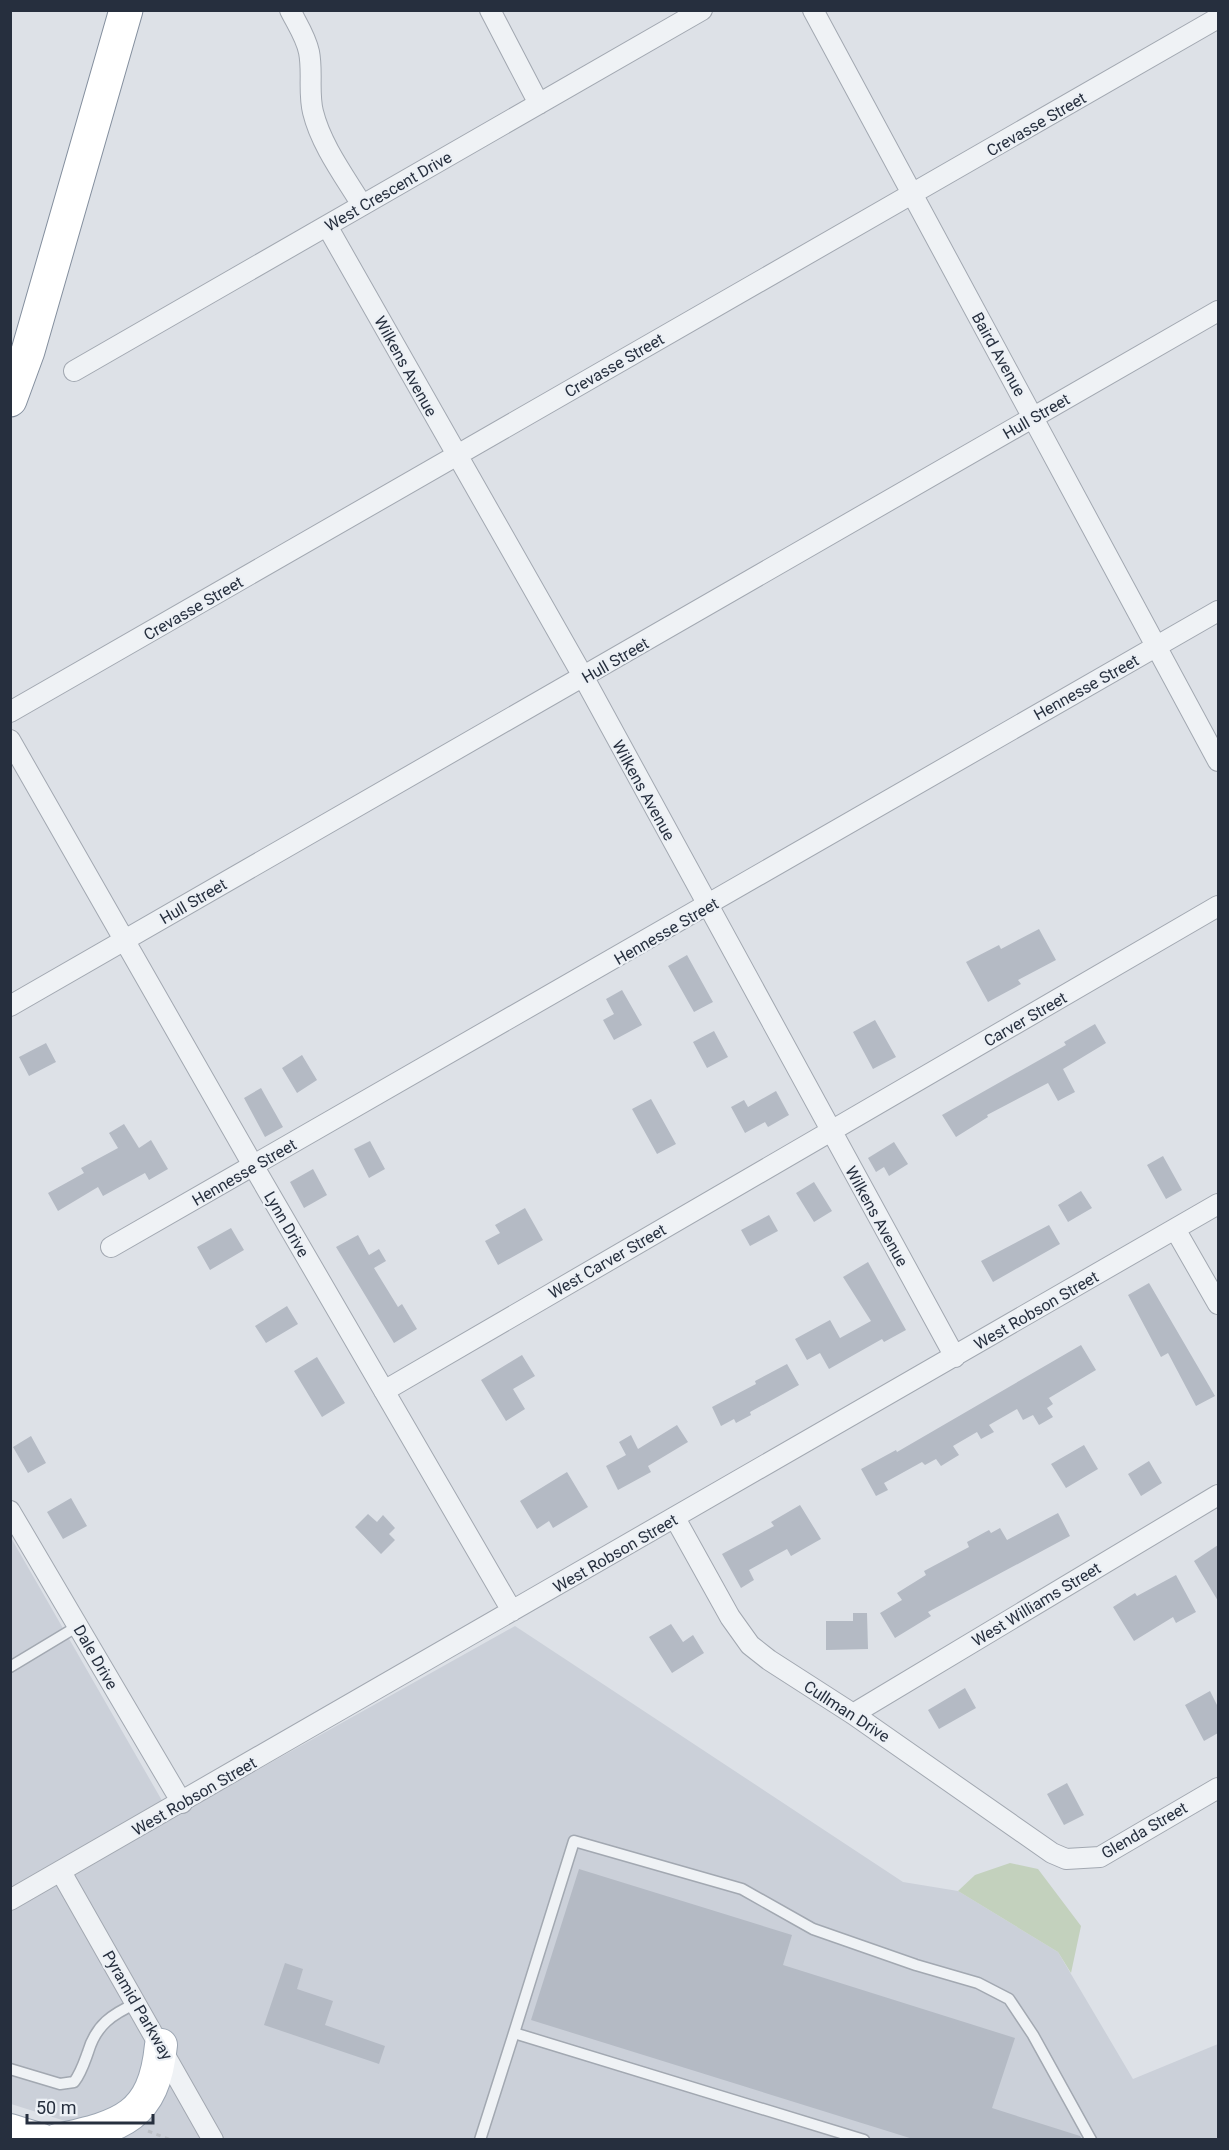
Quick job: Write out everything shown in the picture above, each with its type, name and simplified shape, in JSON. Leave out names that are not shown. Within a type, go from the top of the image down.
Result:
[{"type":"highway","points":[[10,400],[28,351],[126,10]]},
{"type":"main road","points":[[57,2139],[116,2125],[133,2114],[148,2095],[158,2072],[161,2045]]},
{"type":"main road","points":[[10,2130],[42,2139]]},
{"type":"street","points":[[290,10],[303,34],[309,53],[310,98],[314,115],[323,138],[362,205]]},
{"type":"street","points":[[490,10],[539,104]]},
{"type":"street","name":"West Crescent Drive","points":[[74,371],[702,10]]},
{"type":"street","name":"Baird Avenue","points":[[813,10],[1218,761]]},
{"type":"street","name":"Crevasse Street","points":[[10,712],[1218,18]]},
{"type":"street","name":"Wilkens Avenue","points":[[327,226],[584,678],[955,1357]]},
{"type":"street","name":"Hull Street","points":[[10,1006],[584,678],[1218,311]]},
{"type":"street","name":"Hennesse Street","points":[[111,1248],[709,906],[1218,611]]},
{"type":"street","name":"Lynn Drive","points":[[10,740],[254,1167],[512,1611]]},
{"type":"street","name":"Carver Street","points":[[831,1132],[1218,906]]},
{"type":"street","name":"West Carver Street","points":[[384,1391],[831,1132]]},
{"type":"street","name":"West Robson Street","points":[[10,1900],[182,1803],[1218,1204]]},
{"type":"street","points":[[1176,1229],[1218,1304]]},
{"type":"street","name":"West Williams Street","points":[[853,1714],[1218,1495]]},
{"type":"street","name":"Dale Drive","points":[[10,1511],[182,1803]]},
{"type":"street","name":"Cullman Drive","points":[[675,1518],[730,1617],[750,1645],[1052,1853],[1066,1859]]},
{"type":"street","name":"Glenda Street","points":[[1066,1859],[1100,1857],[1218,1788]]},
{"type":"street","name":"Pyramid Parkway","points":[[61,1872],[213,2139]]},
{"type":"lane","points":[[10,1667],[78,1626]]},
{"type":"lane","points":[[480,2139],[574,1841],[742,1889],[813,1929],[916,1965],[978,1983],[1009,1999],[1033,2035],[1091,2139]]},
{"type":"lane","points":[[10,2069],[60,2084],[74,2082],[80,2074],[91,2043],[101,2025],[112,2015],[137,2003]]},
{"type":"lane","points":[[514,2033],[864,2139]]},
{"type":"path","points":[[144,2130],[171,2139]]},
{"type":"shaded area","points":[[10,1536],[172,1818],[515,1626],[903,1882],[958,1891],[1058,1952],[1133,2079],[1218,2044],[1218,2139],[125,2140],[113,2136],[149,2069],[127,2106],[78,2125],[11,2104]]},
{"type":"green space","points":[[1010,1863],[1038,1869],[1081,1926],[1071,1973],[1058,1952],[958,1891],[975,1875]]},
{"type":"building","points":[[1039,929],[1056,960],[1018,980],[1021,984],[988,1002],[966,962],[999,945],[1001,949]]},
{"type":"building","points":[[687,955],[713,1002],[694,1012],[668,966]]},
{"type":"building","points":[[622,990],[642,1025],[614,1040],[603,1020],[614,1014],[606,999]]},
{"type":"building","points":[[875,1020],[896,1057],[873,1069],[853,1032]]},
{"type":"building","points":[[1095,1024],[1106,1043],[1063,1069],[1075,1092],[1058,1101],[1048,1083],[987,1115],[988,1117],[956,1137],[942,1115],[1066,1045],[1064,1042]]},
{"type":"building","points":[[714,1031],[728,1057],[707,1068],[693,1042]]},
{"type":"building","points":[[46,1043],[56,1062],[29,1076],[19,1057]]},
{"type":"building","points":[[302,1055],[317,1080],[297,1093],[282,1068]]},
{"type":"building","points":[[261,1088],[283,1127],[265,1137],[244,1098]]},
{"type":"building","points":[[776,1091],[789,1115],[768,1127],[765,1122],[745,1133],[731,1107],[744,1100],[748,1107]]},
{"type":"building","points":[[651,1099],[676,1144],[657,1154],[632,1109]]},
{"type":"building","points":[[124,1124],[139,1148],[151,1140],[168,1169],[149,1180],[145,1173],[103,1196],[98,1187],[58,1211],[48,1193],[84,1173],[81,1168],[118,1148],[109,1133]]},
{"type":"building","points":[[370,1141],[385,1169],[369,1178],[354,1149]]},
{"type":"building","points":[[894,1142],[908,1164],[889,1176],[884,1167],[876,1172],[868,1158]]},
{"type":"building","points":[[1163,1156],[1182,1190],[1166,1199],[1147,1165]]},
{"type":"building","points":[[313,1169],[327,1195],[304,1208],[290,1182]]},
{"type":"building","points":[[814,1182],[832,1211],[814,1222],[796,1193]]},
{"type":"building","points":[[1081,1191],[1092,1208],[1068,1222],[1058,1205]]},
{"type":"building","points":[[525,1208],[543,1240],[498,1265],[485,1241],[500,1233],[495,1225]]},
{"type":"building","points":[[769,1215],[778,1231],[750,1246],[741,1230]]},
{"type":"building","points":[[1049,1225],[1060,1244],[993,1282],[981,1261]]},
{"type":"building","points":[[231,1228],[244,1250],[210,1270],[197,1247]]},
{"type":"building","points":[[358,1235],[369,1255],[379,1249],[386,1261],[374,1268],[398,1307],[402,1304],[417,1329],[394,1343],[336,1247]]},
{"type":"building","points":[[868,1262],[906,1330],[884,1342],[882,1339],[829,1369],[820,1353],[807,1360],[795,1339],[830,1320],[840,1338],[871,1321],[843,1277]]},
{"type":"building","points":[[1149,1283],[1215,1396],[1196,1406],[1168,1353],[1161,1357],[1128,1295]]},
{"type":"building","points":[[287,1306],[298,1324],[266,1343],[255,1326]]},
{"type":"building","points":[[1081,1345],[1096,1370],[1049,1398],[1053,1404],[1047,1408],[1053,1417],[1039,1425],[1033,1415],[1023,1420],[1017,1409],[989,1425],[994,1432],[981,1439],[977,1432],[953,1446],[959,1455],[941,1466],[936,1459],[925,1465],[922,1462],[884,1483],[888,1490],[876,1496],[861,1469],[896,1450],[897,1452]]},
{"type":"building","points":[[522,1355],[535,1376],[513,1389],[525,1409],[506,1421],[481,1380]]},
{"type":"building","points":[[317,1357],[345,1403],[322,1417],[294,1371]]},
{"type":"building","points":[[787,1364],[799,1385],[750,1412],[751,1415],[736,1423],[734,1419],[721,1426],[712,1407],[756,1384],[755,1381]]},
{"type":"building","points":[[677,1425],[688,1442],[648,1466],[651,1472],[618,1490],[606,1466],[626,1455],[619,1442],[631,1435],[638,1449]]},
{"type":"building","points":[[31,1436],[46,1463],[28,1473],[13,1447]]},
{"type":"building","points":[[1084,1445],[1098,1469],[1066,1488],[1051,1464]]},
{"type":"building","points":[[1149,1461],[1162,1483],[1141,1496],[1128,1474]]},
{"type":"building","points":[[567,1472],[588,1507],[553,1528],[549,1521],[537,1529],[520,1501]]},
{"type":"building","points":[[71,1498],[87,1526],[63,1539],[47,1512]]},
{"type":"building","points":[[800,1505],[821,1539],[791,1556],[787,1549],[749,1570],[754,1580],[741,1588],[722,1554],[774,1526],[771,1522]]},
{"type":"building","points":[[1058,1513],[1070,1536],[928,1612],[931,1616],[895,1638],[880,1613],[902,1600],[897,1593],[926,1575],[924,1571],[969,1547],[967,1542],[989,1530],[991,1533],[1000,1528],[1007,1540]]},
{"type":"building","points":[[368,1514],[377,1522],[383,1515],[395,1528],[389,1534],[395,1540],[381,1554],[355,1527]]},
{"type":"building","points":[[1218,1545],[1218,1601],[1194,1561]]},
{"type":"building","points":[[1176,1575],[1196,1612],[1176,1623],[1173,1617],[1134,1641],[1113,1607],[1135,1593],[1137,1596]]},
{"type":"building","points":[[853,1613],[867,1613],[868,1649],[826,1650],[826,1621],[853,1621]]},
{"type":"building","points":[[671,1624],[683,1642],[693,1635],[704,1653],[672,1673],[649,1637]]},
{"type":"building","points":[[965,1688],[976,1708],[939,1729],[928,1710]]},
{"type":"building","points":[[1210,1691],[1218,1707],[1218,1733],[1204,1741],[1185,1705]]},
{"type":"building","points":[[1067,1783],[1084,1815],[1064,1825],[1047,1794]]},
{"type":"building","points":[[579,1869],[792,1935],[783,1965],[1015,2038],[992,2108],[1080,2136],[1082,2139],[913,2139],[531,2020]]},
{"type":"building","points":[[285,1963],[303,1969],[297,1989],[333,2001],[325,2025],[385,2046],[379,2064],[264,2025]]}]
